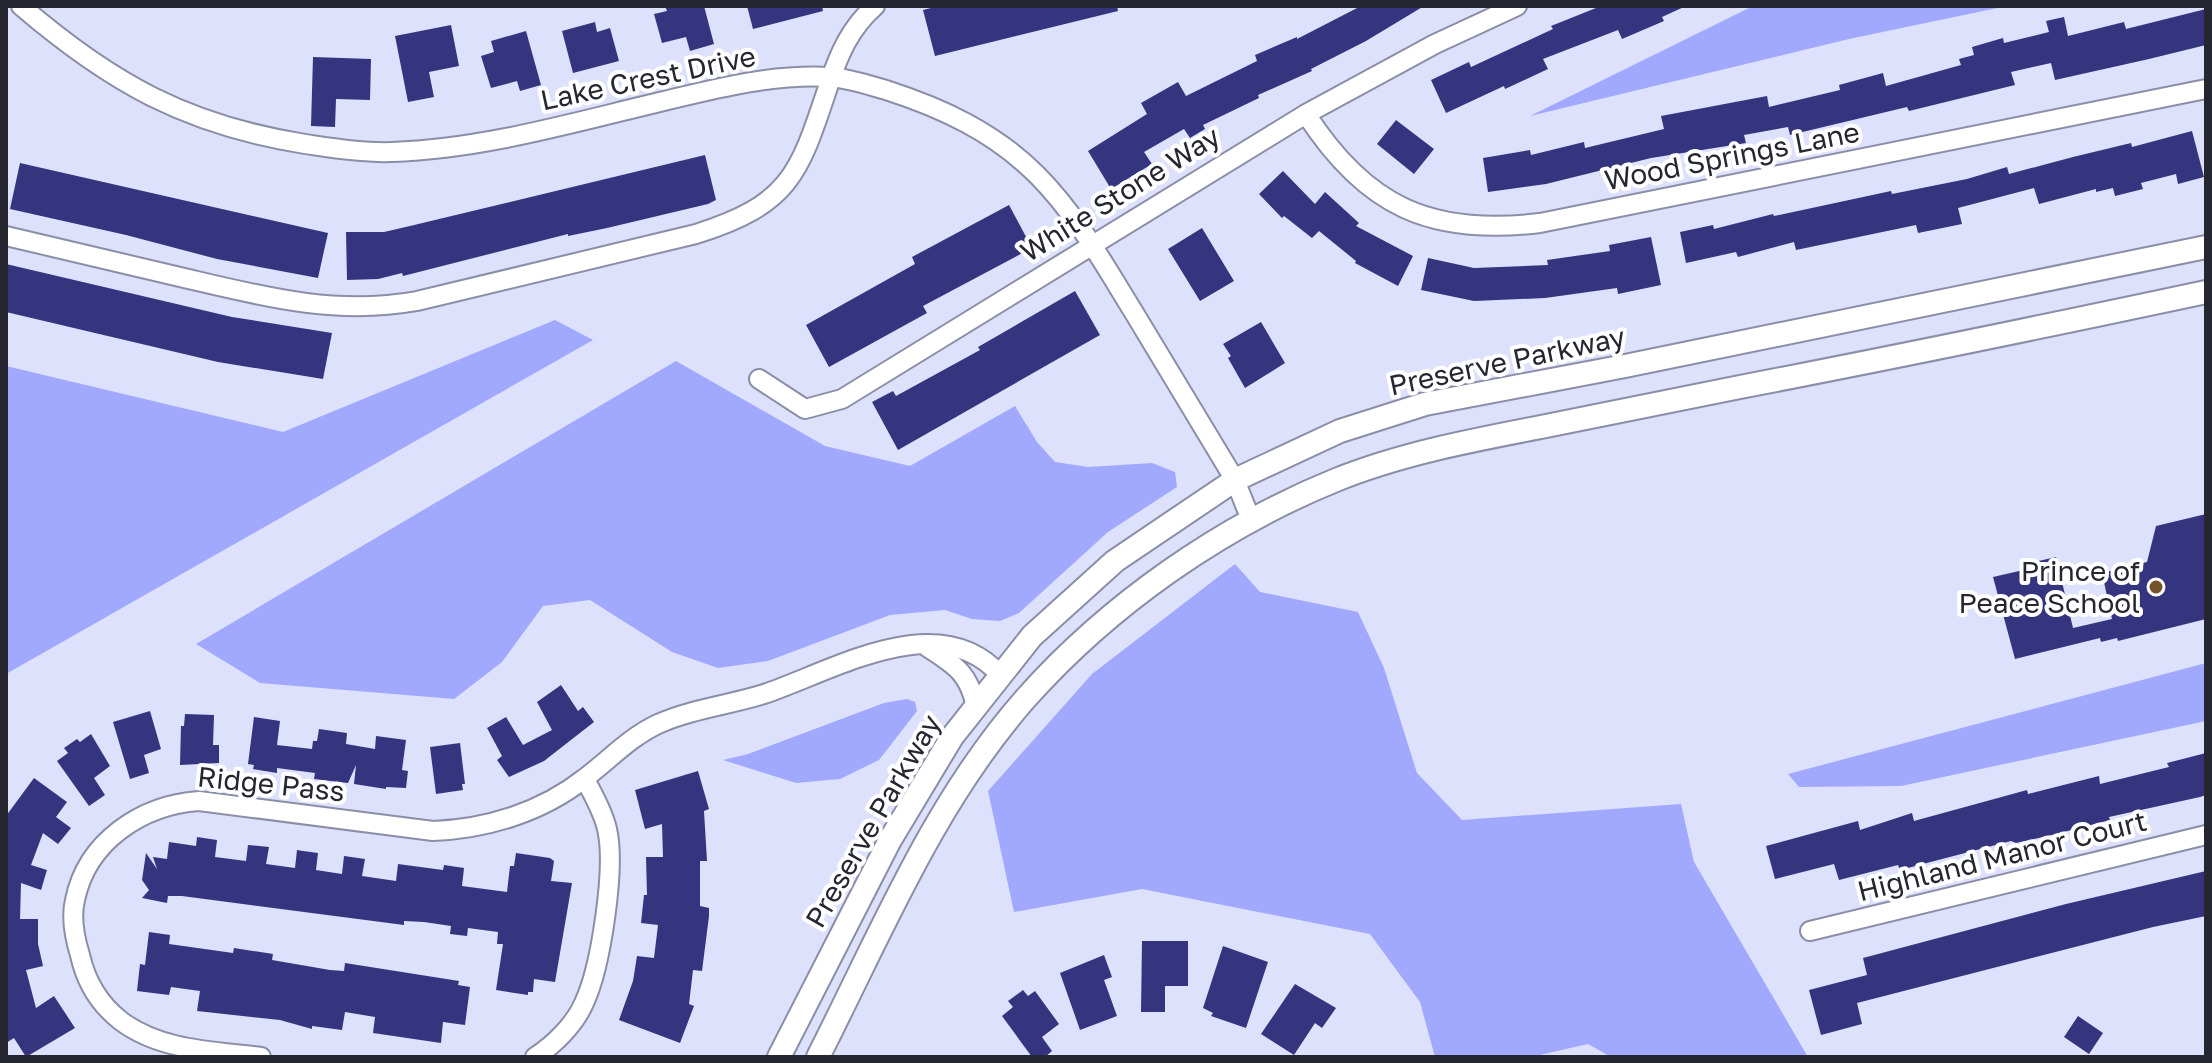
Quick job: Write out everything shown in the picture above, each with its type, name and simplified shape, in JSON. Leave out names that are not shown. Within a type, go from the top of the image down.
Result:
[{"type":"street","name":"Lake Crest Drive","points":[[21,6],[90,62],[168,104],[230,129],[340,149],[391,152],[467,144],[519,135],[729,85],[781,78],[832,77],[920,101],[959,117],[1002,145],[1036,173],[1061,201],[1092,245],[1235,480],[1251,520]]},
{"type":"street","points":[[6,236],[302,304],[384,307],[696,234],[734,222],[762,207],[793,174],[809,145],[840,52],[851,31],[875,6]]},
{"type":"street","name":"White Stone Way","points":[[759,379],[805,409],[842,399],[1306,114],[1435,44],[1517,6]]},
{"type":"street","name":"Wood Springs Lane","points":[[1306,114],[1342,163],[1363,183],[1392,203],[1449,223],[1503,227],[1540,223],[2206,89]]},
{"type":"street","name":"Preserve Parkway","points":[[779,1057],[890,840],[952,737],[1032,636],[1115,561],[1235,480],[1340,431],[1425,404],[2206,247]]},
{"type":"street","name":"Preserve Parkway","points":[[818,1057],[928,839],[962,785],[1027,698],[1092,634],[1147,588],[1203,548],[1251,520],[1337,479],[1458,443],[2206,292]]},
{"type":"street","points":[[921,643],[957,666],[972,686],[976,707]]},
{"type":"street","name":"Ridge Pass","points":[[261,1057],[176,1046],[148,1037],[106,1009],[92,990],[77,944],[74,902],[90,863],[109,838],[132,820],[167,806],[199,801],[419,829],[446,830],[495,822],[561,795],[622,747],[659,723],[784,687],[878,651],[921,643],[973,653],[990,663],[1001,676]]},
{"type":"street","points":[[535,1057],[574,1019],[583,1005],[597,965],[611,866],[610,845],[603,814],[585,779]]},
{"type":"street","name":"Highland Manor Court","points":[[1810,931],[2206,835]]},
{"type":"shaded area","points":[[1753,6],[2007,6],[1849,39],[1530,116]]},
{"type":"shaded area","points":[[555,320],[593,340],[6,674],[6,366],[283,432]]},
{"type":"shaded area","points":[[676,361],[825,446],[910,466],[1015,406],[1037,442],[1055,462],[1088,467],[1152,463],[1175,472],[1177,487],[1108,532],[1019,613],[1000,621],[972,619],[945,610],[890,615],[768,661],[718,668],[672,652],[590,600],[543,606],[502,662],[454,699],[260,683],[196,644]]},
{"type":"shaded area","points":[[1235,564],[1260,592],[1358,612],[1384,668],[1417,773],[1462,820],[1681,804],[1694,862],[1808,1057],[1611,1057],[1588,1044],[1531,1057],[1435,1057],[1420,1002],[1370,934],[1142,889],[1014,912],[988,791],[1092,674]]},
{"type":"shaded area","points":[[2206,663],[2206,721],[1901,786],[1799,787],[1788,774]]},
{"type":"shaded area","points":[[907,699],[915,702],[917,711],[879,760],[840,779],[796,783],[723,760],[748,754],[884,703]]},
{"type":"building","points":[[665,6],[704,6],[714,44],[690,51],[686,37],[662,43],[654,14],[667,11]]},
{"type":"building","points":[[747,6],[822,6],[823,11],[753,29]]},
{"type":"building","points":[[939,6],[1117,6],[1118,11],[935,56],[923,10]]},
{"type":"building","points":[[1361,6],[1424,6],[1312,71],[1258,95],[1259,98],[1203,125],[1205,129],[1190,138],[1184,129],[1144,152],[1152,164],[1111,189],[1088,151],[1147,114],[1141,103],[1178,82],[1186,96],[1257,61],[1255,55],[1297,39]]},
{"type":"building","points":[[1601,6],[1686,6],[1662,17],[1664,21],[1622,39],[1618,30],[1543,59],[1548,69],[1446,113],[1431,80],[1469,62],[1471,67],[1553,29],[1551,26]]},
{"type":"building","points":[[2206,9],[2206,45],[2055,80],[2051,63],[2011,72],[2015,85],[1909,111],[1907,107],[1790,135],[1788,127],[1744,135],[1746,143],[1651,158],[1546,184],[1488,192],[1483,158],[1530,150],[1531,155],[1584,142],[1585,148],[1664,129],[1661,116],[1767,96],[1769,107],[1840,90],[1839,85],[1883,73],[1886,86],[1961,65],[1959,59],[1974,55],[1972,47],[2003,38],[2004,43],[2049,32],[2046,21],[2064,17],[2068,36],[2124,22],[2126,29]]},
{"type":"building","points":[[595,22],[597,32],[610,28],[619,61],[573,73],[562,31]]},
{"type":"building","points":[[451,25],[459,66],[429,72],[434,97],[408,102],[395,36]]},
{"type":"building","points":[[526,31],[541,85],[520,91],[517,81],[491,88],[481,56],[494,52],[491,41]]},
{"type":"building","points":[[313,57],[371,59],[370,100],[336,99],[335,127],[311,126]]},
{"type":"building","points":[[1396,120],[1434,149],[1414,174],[1377,144]]},
{"type":"building","points":[[2192,131],[2204,177],[2178,184],[2176,174],[2141,183],[2143,189],[2115,196],[2113,188],[2096,192],[2096,189],[2039,204],[2034,188],[1958,208],[1962,224],[1918,233],[1916,225],[1796,250],[1794,242],[1738,257],[1736,252],[1686,263],[1680,232],[1713,225],[1714,229],[1891,191],[1892,194],[1967,179],[2007,167],[2009,174]]},
{"type":"building","points":[[705,155],[716,200],[708,204],[568,234],[403,276],[402,273],[378,279],[347,280],[346,232],[384,232]]},
{"type":"building","points":[[20,163],[328,233],[318,278],[217,259],[10,209]]},
{"type":"building","points":[[1283,171],[1315,204],[1325,192],[1359,223],[1356,226],[1413,256],[1398,286],[1355,263],[1319,231],[1312,238],[1284,216],[1282,218],[1259,194]]},
{"type":"building","points":[[1009,205],[1032,248],[923,306],[927,313],[829,367],[806,325],[915,264],[912,257]]},
{"type":"building","points":[[1202,228],[1234,281],[1200,301],[1168,249]]},
{"type":"building","points":[[1651,237],[1661,285],[1618,294],[1617,288],[1545,298],[1474,301],[1421,290],[1428,258],[1474,268],[1548,265],[1547,260],[1610,251],[1609,245]]},
{"type":"building","points":[[6,264],[232,317],[332,333],[323,379],[218,362],[6,312]]},
{"type":"building","points":[[1075,291],[1100,335],[898,450],[872,402],[893,391],[896,396],[980,350],[978,347]]},
{"type":"building","points":[[1261,322],[1285,363],[1245,388],[1223,344]]},
{"type":"building","name":"Prince of Peace School","points":[[2206,514],[2206,619],[2118,641],[2117,638],[2101,642],[2100,638],[2015,659],[1993,577],[2028,569],[2026,564],[2056,557],[2073,628],[2112,619],[2102,573],[2147,562],[2156,526]]},
{"type":"building","points":[[561,685],[578,711],[583,707],[594,722],[544,761],[509,777],[497,760],[502,756],[487,728],[506,717],[523,745],[552,730],[537,702]]},
{"type":"building","points":[[150,711],[161,749],[144,755],[149,773],[130,779],[113,722]]},
{"type":"building","points":[[185,714],[214,715],[213,745],[219,745],[219,763],[180,765],[181,726],[184,726]]},
{"type":"building","points":[[254,717],[280,721],[277,745],[312,749],[319,729],[347,733],[346,744],[375,749],[376,736],[406,740],[402,770],[408,771],[406,788],[386,789],[354,784],[356,765],[348,783],[314,779],[315,773],[277,768],[277,773],[253,769],[254,765],[248,764]]},
{"type":"building","points":[[91,734],[110,766],[94,778],[105,795],[89,806],[57,761],[68,753],[64,748]]},
{"type":"building","points":[[460,743],[463,790],[436,794],[430,747]]},
{"type":"building","points":[[2206,753],[2206,795],[1900,870],[1898,865],[1839,880],[1834,864],[1775,879],[1766,846],[1858,821],[1860,830],[1912,813],[1914,821],[2027,790],[2028,794],[2099,776],[2100,784],[2169,767],[2167,763]]},
{"type":"building","points":[[698,771],[709,809],[704,811],[707,861],[700,861],[700,906],[709,908],[709,916],[702,971],[693,970],[689,1004],[694,1006],[680,1043],[619,1020],[633,981],[637,956],[654,958],[658,925],[641,923],[644,895],[647,895],[646,857],[663,857],[662,824],[645,829],[635,790]]},
{"type":"building","points":[[34,778],[67,802],[56,817],[71,828],[58,844],[43,833],[31,865],[47,870],[41,890],[21,883],[20,919],[38,919],[38,944],[43,966],[26,970],[36,1008],[54,996],[75,1028],[26,1057],[14,1038],[6,1043],[6,816]]},
{"type":"building","points":[[197,837],[217,840],[215,857],[246,861],[248,845],[269,847],[266,864],[295,868],[297,850],[318,853],[316,870],[342,874],[344,856],[365,859],[362,876],[396,881],[398,864],[443,870],[444,865],[464,868],[462,886],[507,892],[510,866],[514,866],[516,853],[550,858],[554,861],[551,881],[572,883],[555,982],[534,979],[533,992],[528,992],[528,995],[496,990],[503,944],[497,944],[498,932],[468,928],[467,936],[450,934],[451,926],[424,922],[404,921],[404,925],[182,896],[168,896],[167,903],[142,898],[149,890],[142,880],[146,853],[157,869],[153,857],[167,859],[169,842],[196,846]]},
{"type":"building","points":[[2206,871],[2206,916],[1857,1003],[1862,1024],[1821,1035],[1809,990],[1867,975],[1863,958],[2066,904]]},
{"type":"building","points":[[149,932],[170,935],[169,944],[233,953],[234,948],[273,954],[272,960],[330,970],[344,971],[345,963],[459,981],[458,985],[470,987],[465,1025],[443,1022],[441,1043],[373,1033],[375,1017],[345,1012],[342,1030],[312,1026],[312,1029],[280,1020],[197,1011],[200,991],[171,987],[169,995],[137,991],[140,964],[145,965]]},
{"type":"building","points":[[1142,941],[1188,941],[1188,986],[1165,986],[1165,1012],[1141,1012]]},
{"type":"building","points":[[1223,946],[1268,962],[1246,1028],[1211,1016],[1213,1013],[1203,1008]]},
{"type":"building","points":[[1104,955],[1112,977],[1104,980],[1117,1016],[1080,1030],[1060,973]]},
{"type":"building","points":[[1295,984],[1336,1008],[1322,1028],[1315,1023],[1294,1055],[1261,1034]]},
{"type":"building","points":[[1023,990],[1028,996],[1035,991],[1059,1024],[1042,1037],[1052,1051],[1045,1057],[1032,1057],[1002,1016],[1013,1007],[1008,1001]]},
{"type":"building","points":[[2078,1016],[2103,1033],[2089,1054],[2064,1037]]},
{"type":"place","name":"Prince of Peace School","points":[[2156,587]]}]
